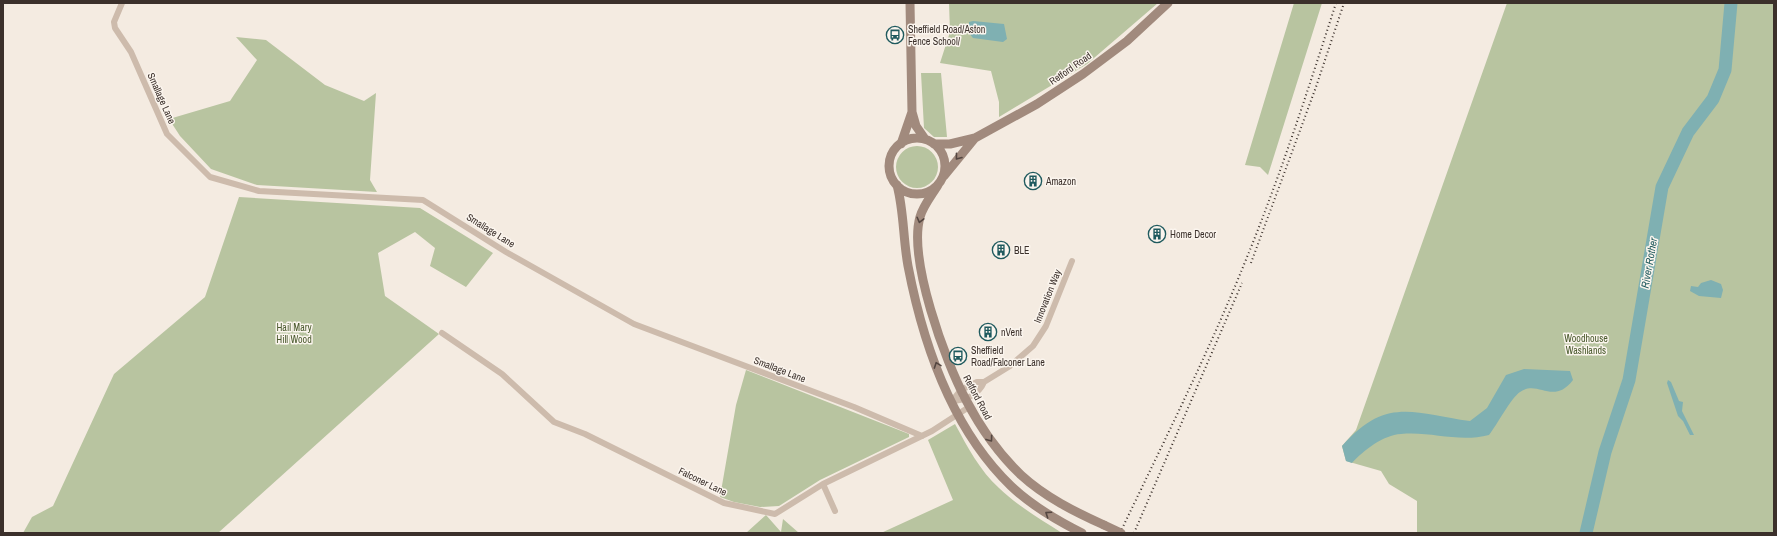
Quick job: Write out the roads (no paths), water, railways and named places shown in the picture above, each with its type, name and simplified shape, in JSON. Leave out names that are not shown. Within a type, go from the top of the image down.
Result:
[{"type":"main road","points":[[910,3],[912,112],[916,126],[925,140]]},
{"type":"main road","name":"Retford Road","points":[[934,144],[950,144],[975,138],[1037,104],[1083,74],[1127,41],[1168,3]]},
{"type":"main road","points":[[912,112],[901,144],[891,156],[890,171],[897,185],[903,235],[915,298],[927,337],[952,401],[988,460],[1011,486],[1057,521],[1082,533]]},
{"type":"main road","points":[[897,185],[910,193],[917,194],[932,190],[938,186],[943,177],[945,163],[943,155],[934,144],[925,140],[917,138],[901,144]]},
{"type":"main road","name":"Retford Road","points":[[943,177],[975,138]]},
{"type":"main road","name":"Retford Road","points":[[938,186],[920,217],[917,234],[918,252],[924,282],[936,326],[967,403],[990,439],[1022,476],[1060,502],[1121,533]]},
{"type":"street","name":"Smallage Lane","points":[[122,3],[114,22],[115,28],[131,52],[167,134],[210,177],[259,191],[423,200],[506,252],[634,324],[854,407],[922,436]]},
{"type":"street","name":"Innovation Way","points":[[952,401],[961,390],[977,382],[984,382],[1010,366],[1034,346],[1046,326],[1072,261]]},
{"type":"street","name":"Falconer Lane","points":[[442,333],[502,374],[554,422],[585,434],[724,503],[777,514],[823,484],[922,436],[958,413],[967,403]]},
{"type":"street","name":"Innovation Way","points":[[952,401],[967,403],[981,388],[984,382]]},
{"type":"street","points":[[823,484],[836,511]]},
{"type":"water","points":[[973,21],[1004,24],[1007,39],[1003,42],[973,38],[969,33],[969,22]]},
{"type":"water","points":[[1711,280],[1721,284],[1723,290],[1721,298],[1699,296],[1690,291],[1691,286],[1698,287],[1701,283]]},
{"type":"water","points":[[1524,369],[1570,371],[1573,380],[1559,391],[1552,392],[1533,388],[1520,392],[1512,400],[1489,435],[1466,438],[1423,434],[1394,435],[1374,444],[1352,463],[1346,461],[1342,446],[1358,430],[1373,420],[1387,414],[1416,412],[1470,421],[1487,408],[1506,375]]},
{"type":"water","points":[[1668,380],[1671,382],[1679,401],[1683,402],[1682,411],[1694,435],[1690,435],[1683,421],[1678,416],[1667,383]]},
{"type":"waterway","name":"River Rother","points":[[1586,533],[1605,452],[1629,380],[1662,187],[1688,132],[1713,99],[1725,70],[1731,3]]},
{"type":"railway","points":[[1120,533],[1201,364],[1245,262],[1282,166],[1336,3]]},
{"type":"railway","points":[[1251,263],[1316,87],[1344,3]]},
{"type":"railway","points":[[1134,533],[1242,283]]},
{"type":"place","name":"Sheffield Road/Aston Fence School/","points":[[895,35]]},
{"type":"place","name":"Amazon","points":[[1033,181]]},
{"type":"place","name":"Home Decor","points":[[1157,234]]},
{"type":"place","name":"BLE","points":[[1001,250]]},
{"type":"place","name":"nVent","points":[[988,332]]},
{"type":"place","name":"Sheffield Road/Falconer Lane","points":[[958,356]]},
{"type":"park label","name":"Hail Mary Hill Wood","points":[[294,332]]},
{"type":"park label","name":"Woodhouse Washlands","points":[[1586,344]]}]
